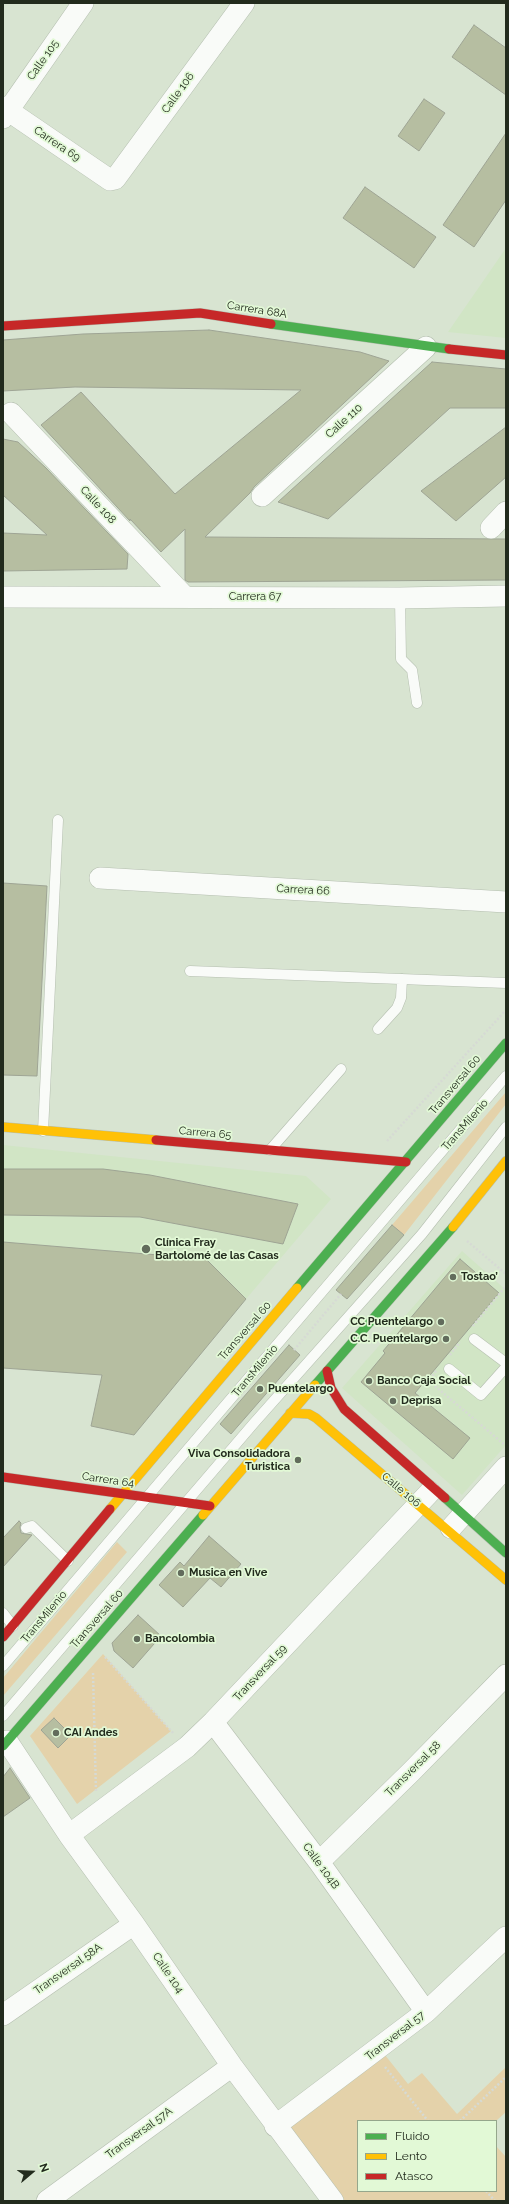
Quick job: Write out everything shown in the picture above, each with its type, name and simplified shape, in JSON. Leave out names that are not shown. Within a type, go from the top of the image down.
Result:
[{"type":"street","name":"Calle 105","points":[[5,112],[83,3]]},
{"type":"street","name":"Calle 106","points":[[110,180],[118,176],[244,3]]},
{"type":"street","name":"Carrera 69","points":[[5,112],[110,180]]},
{"type":"street","name":"Carrera 68A","points":[[3,326],[200,313],[426,347],[506,355]]},
{"type":"street","name":"Calle 110","points":[[262,496],[426,347]]},
{"type":"street","name":"Calle 108","points":[[12,413],[184,597]]},
{"type":"street","points":[[491,528],[506,512]]},
{"type":"street","name":"Carrera 67","points":[[3,597],[138,603],[184,597],[400,598],[506,596]]},
{"type":"street","name":"Carrera 66","points":[[100,878],[506,902]]},
{"type":"street","name":"Transversal 60","points":[[3,1637],[124,1494],[152,1458],[506,1043]]},
{"type":"street","name":"Carrera 65","points":[[3,1127],[406,1162]]},
{"type":"street","name":"Transversal 60","points":[[5,1744],[290,1413],[451,1229],[506,1161]]},
{"type":"street","name":"Calle 106","points":[[327,1371],[331,1388],[344,1409],[506,1553]]},
{"type":"street","name":"Calle 106","points":[[290,1413],[309,1414],[316,1418],[506,1580]]},
{"type":"street","points":[[449,1531],[506,1467]]},
{"type":"street","name":"Carrera 64","points":[[3,1477],[210,1506]]},
{"type":"street","name":"Transversal 59","points":[[69,1836],[186,1747],[213,1722],[433,1489]]},
{"type":"street","name":"Transversal 58","points":[[319,1862],[411,1772],[506,1675]]},
{"type":"street","name":"Calle 104B","points":[[213,1722],[319,1862],[426,2012]]},
{"type":"street","name":"Calle 104","points":[[5,1744],[69,1836],[134,1924],[275,2126],[333,2201]]},
{"type":"street","name":"Transversal 58A","points":[[3,2015],[134,1924]]},
{"type":"street","name":"Transversal 57","points":[[275,2126],[374,2053],[426,2012],[506,1937]]},
{"type":"street","name":"Transversal 57A","points":[[47,2201],[232,2066]]},
{"type":"lane","points":[[400,598],[400,659],[412,670],[417,703]]},
{"type":"lane","points":[[43,1131],[58,820]]},
{"type":"lane","points":[[190,971],[506,983]]},
{"type":"lane","points":[[378,1029],[397,1008],[401,998],[402,979]]},
{"type":"lane","points":[[269,1150],[341,1069]]},
{"type":"lane","name":"TransMilenio","points":[[3,1666],[506,1076]]},
{"type":"lane","points":[[3,1716],[254,1423],[422,1234],[506,1127]]},
{"type":"lane","points":[[474,1339],[506,1363]]},
{"type":"lane","points":[[449,1369],[481,1395],[506,1367]]},
{"type":"lane","points":[[26,1528],[32,1526],[68,1561]]},
{"type":"lane","points":[[3,1613],[13,1626]]},
{"type":"path","points":[[371,1159],[506,1010]]},
{"type":"path","points":[[462,1238],[506,1274]]},
{"type":"path","points":[[294,1350],[341,1294]]},
{"type":"path","points":[[103,1654],[186,1747]]},
{"type":"path","points":[[93,1670],[97,1815]]},
{"type":"path","points":[[374,2053],[427,2120]]},
{"type":"path","points":[[461,2120],[506,2077]]},
{"type":"path","points":[[487,2192],[495,2201]]},
{"type":"shaded area","points":[[506,248],[506,338],[448,332]]},
{"type":"shaded area","points":[[506,1092],[506,1104],[404,1235],[392,1225]]},
{"type":"shaded area","name":"Clínica Fray Bartolomé de las Casas","points":[[3,1145],[306,1176],[331,1199],[246,1299],[3,1363]]},
{"type":"shaded area","name":"C.C. Puentelargo","points":[[462,1251],[506,1290],[506,1445],[462,1495],[342,1388]]},
{"type":"shaded area","points":[[117,1542],[127,1552],[3,1696],[3,1678]]},
{"type":"shaded area","points":[[103,1654],[171,1731],[77,1804],[30,1736]]},
{"type":"shaded area","points":[[385,2055],[408,2084],[422,2073],[457,2114],[506,2067],[506,2112],[497,2120],[357,2120],[357,2192],[497,2192],[497,2147],[506,2157],[506,2201],[345,2201],[289,2125]]},
{"type":"building","points":[[474,25],[506,48],[506,95],[452,57]]},
{"type":"building","points":[[424,99],[445,113],[419,151],[398,136]]},
{"type":"building","points":[[506,133],[506,200],[474,247],[443,225]]},
{"type":"building","points":[[365,187],[436,237],[414,268],[343,218]]},
{"type":"building","points":[[209,330],[360,352],[389,361],[254,487],[250,493],[205,537],[506,539],[506,580],[188,582],[185,580],[185,529],[161,552],[130,519],[130,521],[41,425],[81,392],[175,494],[301,390],[75,387],[3,391],[3,340],[83,334]]},
{"type":"building","points":[[432,362],[506,369],[506,408],[450,408],[328,519],[278,502]]},
{"type":"building","points":[[506,427],[506,477],[456,521],[421,491]]},
{"type":"building","points":[[3,439],[18,442],[46,468],[128,554],[127,569],[3,571],[3,533],[47,535],[3,495]]},
{"type":"building","points":[[3,883],[47,886],[37,1076],[3,1075]]},
{"type":"building","points":[[3,1169],[103,1169],[150,1175],[298,1204],[283,1244],[140,1217],[3,1215]]},
{"type":"building","points":[[392,1225],[404,1235],[347,1299],[336,1290]]},
{"type":"building","points":[[3,1242],[206,1259],[246,1299],[134,1435],[91,1426],[102,1375],[3,1368]]},
{"type":"building","name":"CC Puentelargo","points":[[460,1259],[499,1293],[415,1393],[470,1438],[453,1459],[361,1382],[385,1353],[383,1351]]},
{"type":"building","name":"Puentelargo","points":[[289,1345],[300,1355],[231,1434],[220,1424]]},
{"type":"building","points":[[19,1521],[21,1523],[21,1533],[32,1535],[3,1567],[3,1538]]},
{"type":"building","points":[[209,1536],[241,1564],[221,1587],[210,1578],[183,1607],[159,1585],[180,1562],[184,1566]]},
{"type":"building","name":"Bancolombia","points":[[138,1615],[161,1636],[133,1668],[114,1651],[112,1643]]},
{"type":"building","name":"CAI Andes","points":[[54,1718],[71,1735],[58,1748],[41,1730]]},
{"type":"building","points":[[10,1768],[30,1798],[3,1817],[3,1777]]},
{"type":"traffic: fast","points":[[271,324],[449,349]]},
{"type":"traffic: fast","points":[[297,1288],[506,1043]]},
{"type":"traffic: fast","points":[[315,1385],[453,1227]]},
{"type":"traffic: fast","points":[[445,1498],[506,1553]]},
{"type":"traffic: fast","points":[[3,1746],[203,1515]]},
{"type":"traffic: slow","points":[[3,1127],[156,1140]]},
{"type":"traffic: slow","points":[[453,1227],[506,1161]]},
{"type":"traffic: slow","points":[[110,1509],[297,1288]]},
{"type":"traffic: slow","points":[[203,1515],[315,1385]]},
{"type":"traffic: slow","points":[[290,1413],[309,1414],[316,1418],[506,1580]]},
{"type":"traffic: jam","points":[[3,326],[200,313],[271,324]]},
{"type":"traffic: jam","points":[[449,349],[506,355]]},
{"type":"traffic: jam","points":[[156,1140],[406,1162]]},
{"type":"traffic: jam","points":[[327,1371],[331,1388],[344,1409],[445,1498]]},
{"type":"traffic: jam","points":[[3,1477],[210,1506]]},
{"type":"traffic: jam","points":[[3,1637],[110,1509]]},
{"type":"place","name":"Clínica Fray Bartolomé de las Casas","points":[[146,1249]]},
{"type":"place","name":"Tostao’","points":[[453,1277]]},
{"type":"place","name":"CC Puentelargo","points":[[441,1322]]},
{"type":"place","name":"C.C. Puentelargo","points":[[446,1339]]},
{"type":"place","name":"Banco Caja Social","points":[[369,1381]]},
{"type":"place","name":"Puentelargo","points":[[260,1389]]},
{"type":"place","name":"Deprisa","points":[[393,1401]]},
{"type":"place","name":"Viva Consolidadora Turistica","points":[[298,1460]]},
{"type":"place","name":"Musica en Vive","points":[[181,1573]]},
{"type":"place","name":"Bancolombia","points":[[137,1639]]},
{"type":"place","name":"CAI Andes","points":[[56,1733]]}]
